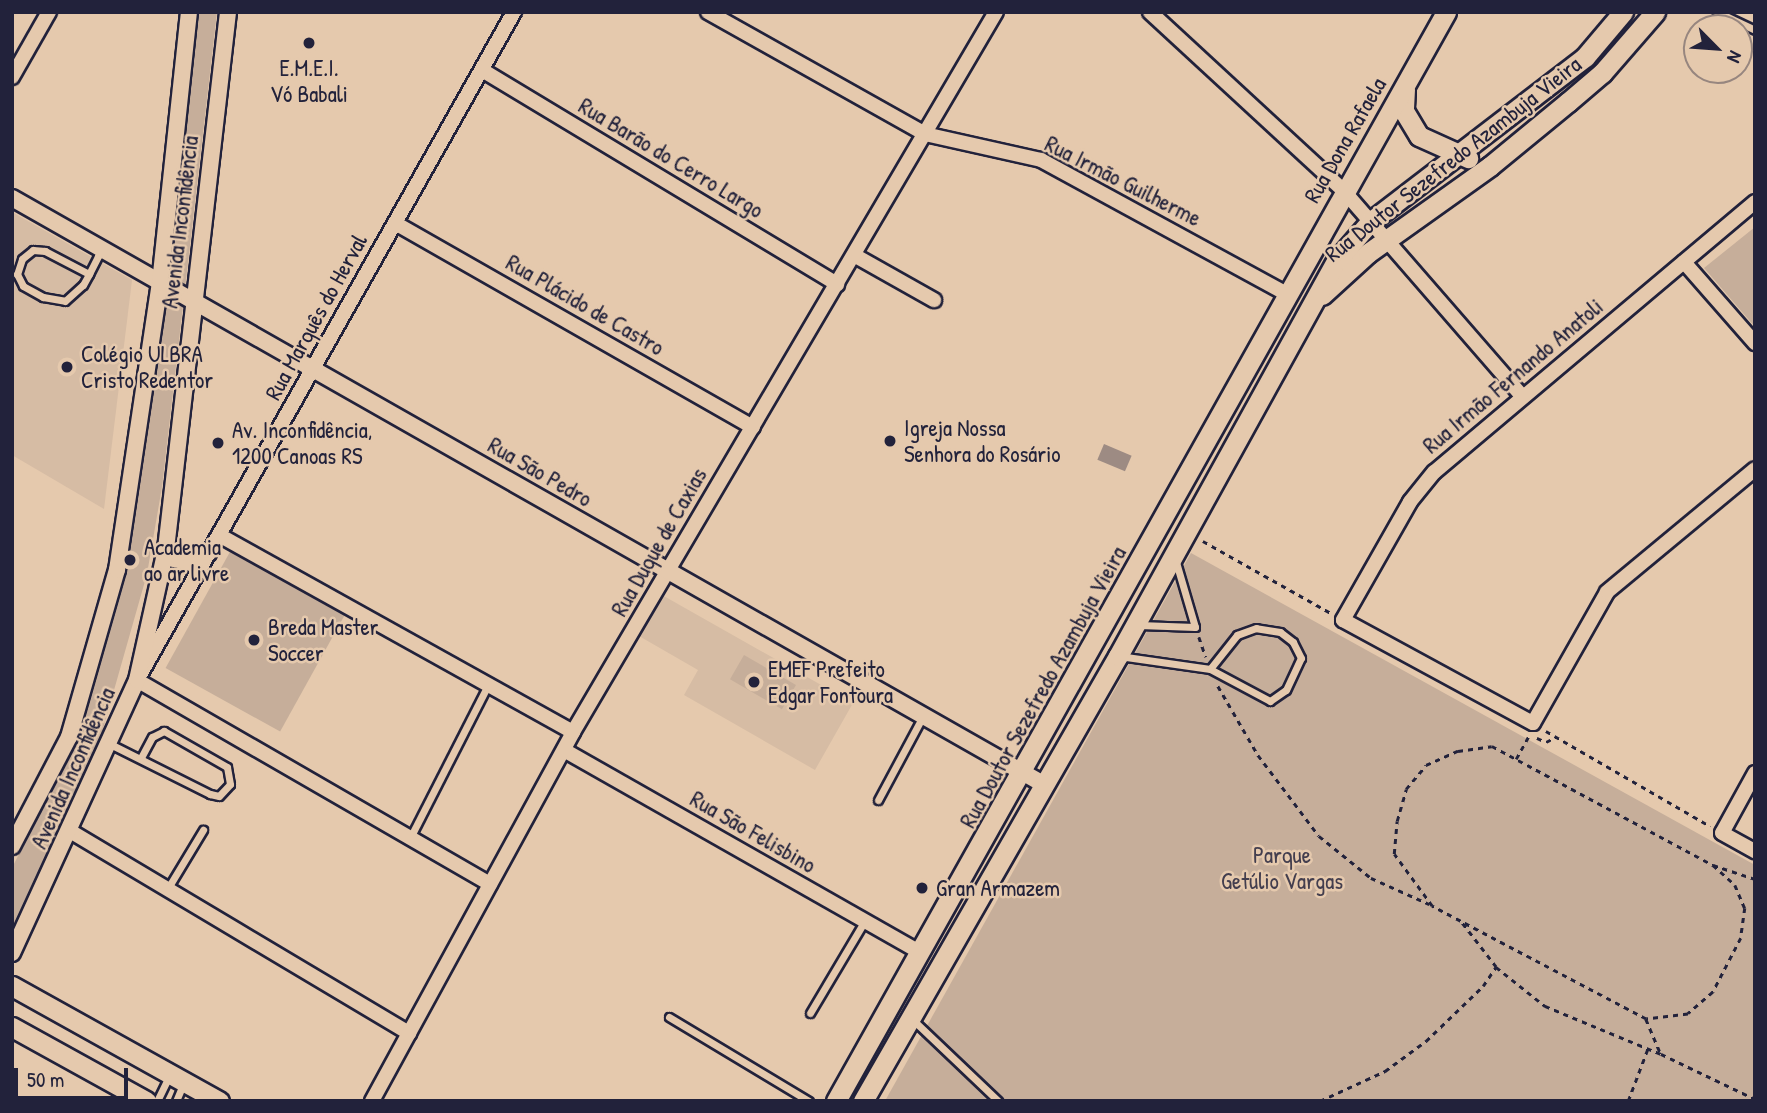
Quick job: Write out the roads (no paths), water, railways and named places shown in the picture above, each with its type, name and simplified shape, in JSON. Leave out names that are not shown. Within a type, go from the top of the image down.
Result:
[{"type":"main road","name":"Rua Dona Rafaela","points":[[1287,294],[1343,190],[1446,12]]},
{"type":"main road","name":"Rua Doutor Sezefredo Azambuja Vieira","points":[[863,1101],[1118,656],[1306,310],[1353,237],[1585,57],[1623,12]]},
{"type":"main road","name":"Rua Doutor Sezefredo Azambuja Vieira","points":[[1306,310],[1386,240],[1490,166],[1602,73],[1655,12]]},
{"type":"main road","points":[[1408,81],[1404,103],[1409,125],[1431,145],[1490,166]]},
{"type":"main road","name":"Rua Doutor Sezefredo Azambuja Vieira","points":[[836,1101],[1024,773],[1287,294]]},
{"type":"main road","points":[[12,986],[219,1101]]},
{"type":"main road","points":[[12,1027],[146,1101]]},
{"type":"street","points":[[12,77],[17,58],[49,12]]},
{"type":"street","name":"Avenida Inconfidência","points":[[12,846],[69,737],[117,570],[160,283],[189,12]]},
{"type":"street","name":"Avenida Inconfidência","points":[[12,953],[138,680],[166,549],[228,12]]},
{"type":"street","name":"Rua Irmão Guilherme","points":[[708,12],[925,134],[1041,160],[1287,294]]},
{"type":"street","name":"Rua Duque de Caxias","points":[[372,1101],[573,732],[996,12]]},
{"type":"street","points":[[1150,12],[1343,190],[1523,397]]},
{"type":"street","name":"Rua Marquês do Herval","points":[[138,680],[482,70],[508,14]]},
{"type":"street","name":"Rua Barão do Cerro Largo","points":[[482,70],[837,284]]},
{"type":"street","name":"Rua São Pedro","points":[[12,198],[922,718],[1045,785]]},
{"type":"street","name":"Rua Irmão Fernando Anatoli","points":[[1755,202],[1434,472],[1410,502],[1343,620],[1533,723],[1607,592],[1755,468]]},
{"type":"street","name":"Rua Plácido de Castro","points":[[395,223],[753,427]]},
{"type":"street","points":[[855,255],[934,300]]},
{"type":"street","points":[[1684,262],[1755,343]]},
{"type":"street","points":[[219,535],[573,732]]},
{"type":"street","points":[[166,549],[174,559],[191,563],[208,553]]},
{"type":"street","points":[[138,680],[490,884]]},
{"type":"street","name":"Rua São Felisbino","points":[[564,750],[864,922],[920,951]]},
{"type":"street","points":[[1755,773],[1722,833],[1755,851]]},
{"type":"street","points":[[70,831],[409,1034]]},
{"type":"lane","points":[[1717,12],[1755,30]]},
{"type":"lane","points":[[89,274],[45,251],[33,250],[22,260],[17,274],[23,286],[43,298],[65,301],[89,274],[102,250]]},
{"type":"lane","points":[[1135,625],[1195,627],[1174,554]]},
{"type":"lane","points":[[1118,656],[1210,668],[1270,701],[1286,690],[1301,658],[1293,642],[1280,632],[1256,628],[1237,635],[1210,668]]},
{"type":"lane","points":[[411,836],[488,685]]},
{"type":"lane","points":[[877,800],[922,718]]},
{"type":"lane","points":[[110,744],[211,794],[219,796],[230,784],[227,767],[164,731],[152,737],[141,758]]},
{"type":"lane","points":[[169,888],[203,830]]},
{"type":"lane","points":[[810,1013],[864,922]]},
{"type":"lane","points":[[669,1017],[809,1101]]},
{"type":"lane","points":[[912,1019],[998,1101]]},
{"type":"lane","points":[[157,1101],[178,1077]]},
{"type":"lane","points":[[176,1101],[178,1077]]},
{"type":"place","name":"E.M.E.I. Vó Babali","points":[[309,43]]},
{"type":"place","name":"Colégio ULBRA Cristo Redentor","points":[[67,367]]},
{"type":"place","name":"Igreja Nossa Senhora do Rosário","points":[[890,441]]},
{"type":"place","name":"Av. Inconfidência, 1200 Canoas RS","points":[[218,443]]},
{"type":"place","name":"Academia ao ar livre","points":[[130,560]]},
{"type":"place","name":"Breda Master Soccer","points":[[254,640]]},
{"type":"place","name":"EMEF Prefeito Edgar Fontoura","points":[[754,682]]},
{"type":"place","name":"Gran Armazem","points":[[922,888]]},
{"type":"park label","name":"Parque Getúlio Vargas","points":[[1282,868]]}]
